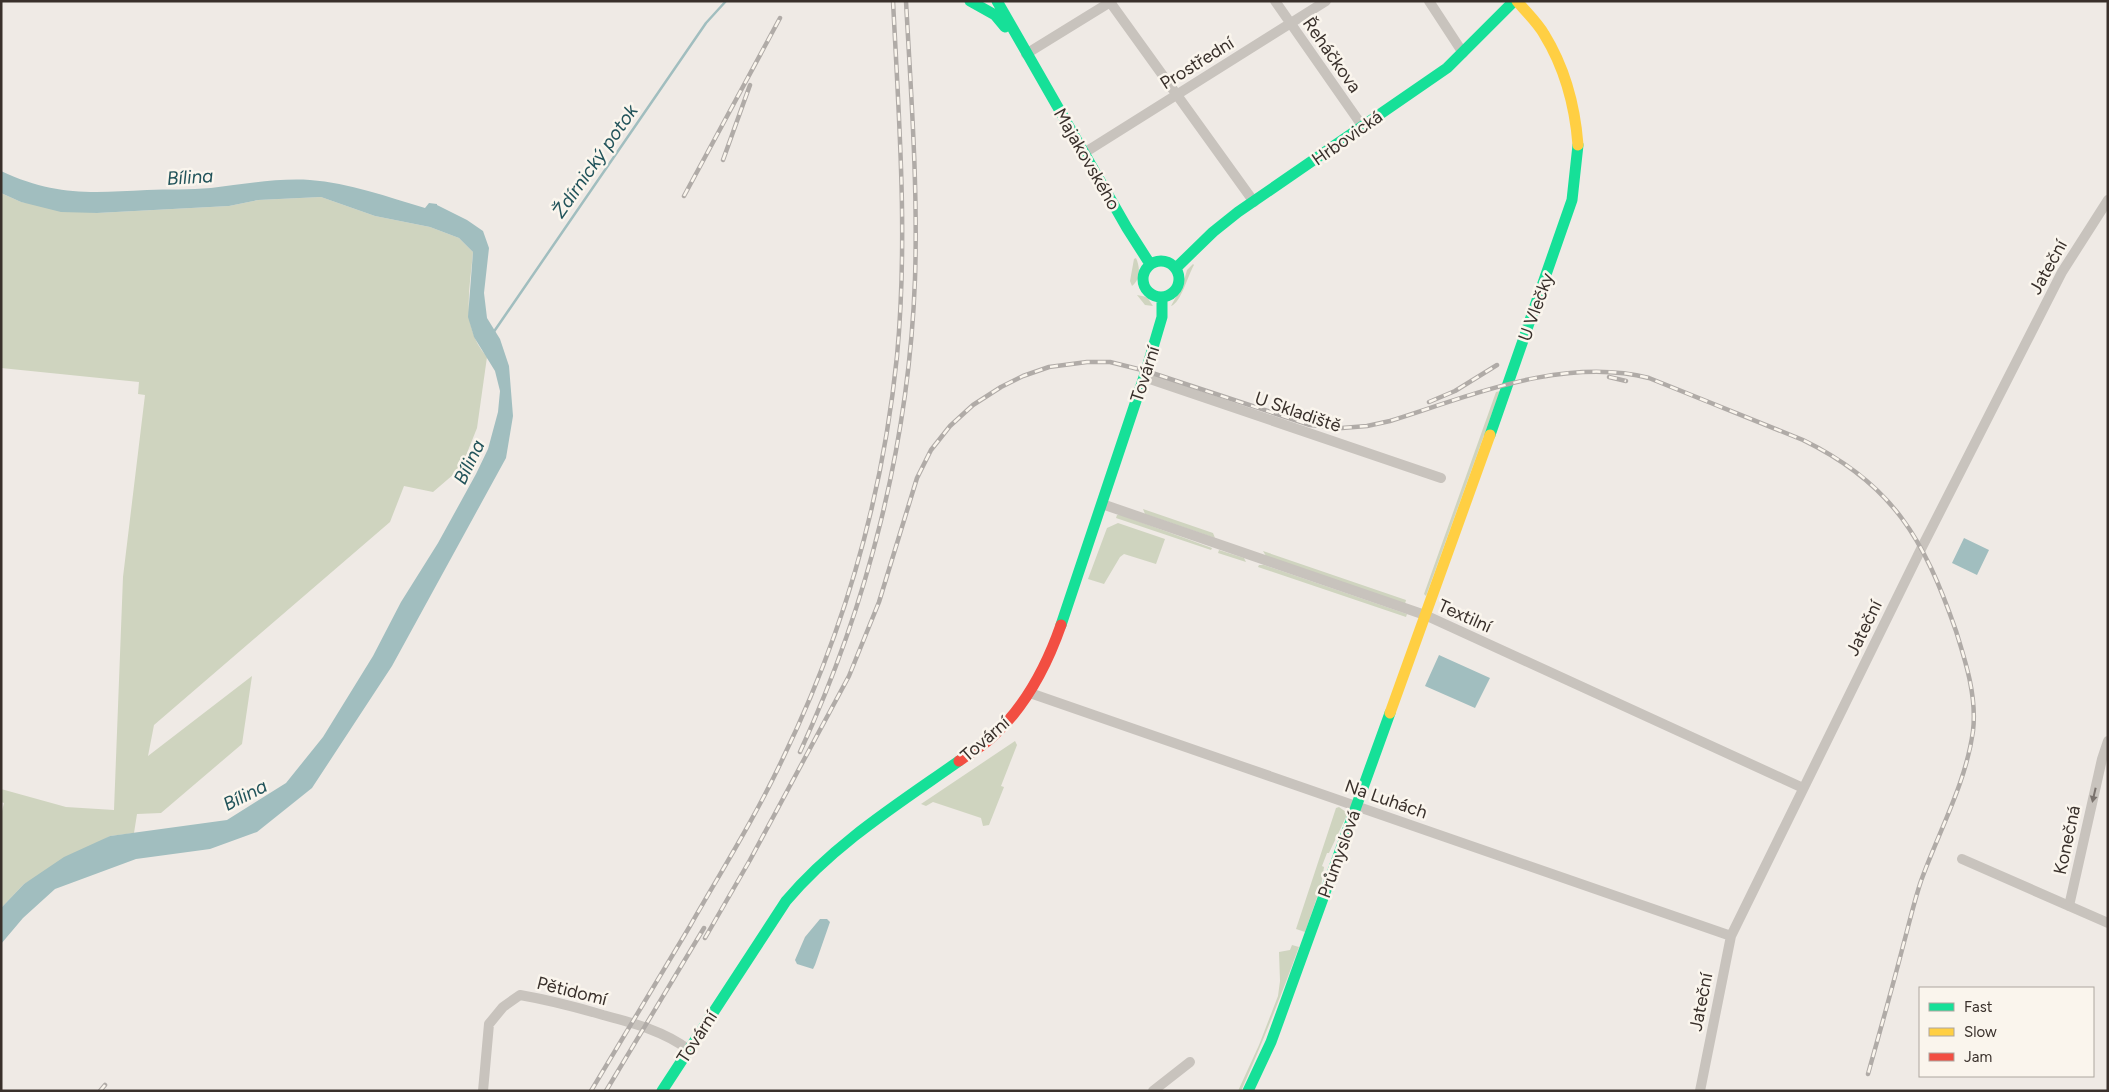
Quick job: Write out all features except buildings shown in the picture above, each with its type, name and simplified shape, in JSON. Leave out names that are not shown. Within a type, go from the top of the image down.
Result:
[{"type":"street","name":"Majakovského","points":[[970,1],[995,15],[1026,54]]},
{"type":"street","name":"Majakovského","points":[[997,1],[1127,228],[1150,264]]},
{"type":"street","name":"Řeháčkova","points":[[1275,1],[1363,127]]},
{"type":"street","name":"Prostřední","points":[[1084,153],[1326,1]]},
{"type":"street","points":[[1429,1],[1463,53]]},
{"type":"street","name":"Hrbovická","points":[[1176,268],[1212,232],[1434,78],[1463,53],[1516,1]]},
{"type":"street","name":"U Vlečky","points":[[1425,615],[1572,200],[1578,150],[1576,122],[1570,94],[1561,67],[1544,33],[1516,1]]},
{"type":"street","points":[[1026,54],[1111,2],[1254,202]]},
{"type":"street","name":"Jateční","points":[[1700,1091],[1731,936],[1926,538],[2062,272],[2108,200]]},
{"type":"street","points":[[1162,261],[1170,263],[1176,268],[1179,284],[1172,293],[1162,297],[1154,295],[1144,285],[1145,271],[1150,264],[1162,261]]},
{"type":"street","name":"Tovární","points":[[662,1091],[786,901],[810,874],[829,855],[850,839],[990,739],[1010,720],[1030,693],[1050,656],[1102,504],[1162,317],[1162,297]]},
{"type":"street","name":"U Skladiště","points":[[1144,377],[1441,478]]},
{"type":"street","name":"Textilní","points":[[1102,504],[1425,615],[1803,788]]},
{"type":"street","name":"Průmyslová","points":[[1248,1091],[1271,1042],[1425,615]]},
{"type":"street","name":"Na Luhách","points":[[1030,693],[1731,936]]},
{"type":"street","name":"Konečná","points":[[2069,906],[2102,759],[2108,741]]},
{"type":"street","points":[[1962,859],[2108,923]]},
{"type":"street","name":"Pětidomí","points":[[483,1091],[490,1024],[503,1007],[520,995],[549,1000],[638,1025],[677,1040],[689,1050]]},
{"type":"street","points":[[1154,1091],[1190,1062]]},
{"type":"green space","points":[[1,193],[21,202],[97,213],[229,206],[258,200],[321,197],[375,216],[430,227],[459,238],[473,252],[469,294],[470,320],[473,333],[487,357],[477,428],[461,468],[433,492],[404,486],[390,522],[154,725],[148,756],[252,676],[242,744],[161,813],[137,814],[134,833],[110,836],[24,884],[1,908],[1,815],[4,803],[1,802],[1,789],[66,807],[114,810],[123,577],[145,395],[138,394],[139,382],[1,368]]},
{"type":"green space","points":[[1136,258],[1139,273],[1137,280],[1132,286],[1130,281],[1134,259]]},
{"type":"green space","points":[[1193,264],[1178,300],[1171,306],[1183,284],[1187,270]]},
{"type":"green space","points":[[1137,295],[1147,297],[1153,306],[1145,305]]},
{"type":"green space","points":[[1500,391],[1426,596],[1424,594],[1496,392]]},
{"type":"green space","points":[[1143,509],[1213,533],[1215,538],[1145,514]]},
{"type":"green space","points":[[1117,515],[1212,548],[1211,550],[1116,518]]},
{"type":"green space","points":[[1118,523],[1165,539],[1156,564],[1124,554],[1120,557],[1104,584],[1088,579],[1107,528]]},
{"type":"green space","points":[[1219,550],[1244,558],[1246,562],[1218,553]]},
{"type":"green space","points":[[1263,551],[1406,600],[1405,604],[1266,556]]},
{"type":"green space","points":[[1259,565],[1264,565],[1407,614],[1406,617],[1258,567]]},
{"type":"green space","points":[[1015,741],[1017,745],[1001,786],[1004,787],[989,825],[983,826],[981,818],[933,802],[926,806],[921,804]]},
{"type":"green space","points":[[1339,807],[1346,812],[1346,817],[1322,866],[1324,867],[1321,886],[1305,932],[1296,929],[1336,808]]},
{"type":"green space","points":[[1292,945],[1299,947],[1256,1056],[1241,1091],[1238,1091],[1259,1045],[1278,996],[1280,981],[1279,952],[1290,950]]},
{"type":"water","points":[[1,171],[38,185],[72,191],[108,192],[195,189],[273,181],[310,180],[354,187],[425,208],[429,203],[437,204],[483,231],[489,248],[484,293],[487,318],[500,339],[509,366],[513,416],[506,458],[392,666],[312,788],[257,832],[210,849],[136,859],[55,889],[23,918],[1,944],[1,908],[24,884],[64,857],[110,836],[227,820],[286,783],[323,737],[373,656],[401,602],[438,543],[476,474],[488,449],[498,412],[500,391],[495,371],[474,337],[468,317],[473,252],[459,238],[430,227],[375,216],[321,197],[258,200],[229,206],[97,213],[61,212],[21,202],[1,193]]},
{"type":"water","points":[[1964,538],[1989,550],[1977,575],[1952,563]]},
{"type":"water","points":[[1439,655],[1490,678],[1475,708],[1425,686]]},
{"type":"water","points":[[820,919],[827,919],[830,922],[813,969],[797,964],[795,960],[805,937]]},
{"type":"waterway","name":"Ždírnický potok","points":[[493,333],[706,23],[726,1]]},
{"type":"railway","points":[[591,1091],[690,926],[773,780],[825,662],[858,562],[882,460],[891,408],[900,312],[902,223],[900,135],[893,1]]},
{"type":"railway","points":[[800,752],[846,639],[865,581],[894,462],[904,401],[911,340],[916,244],[914,140],[906,1]]},
{"type":"railway","points":[[684,196],[780,18]]},
{"type":"railway","points":[[723,160],[750,85]]},
{"type":"railway","points":[[705,938],[750,860],[849,676],[879,602],[917,478],[931,450],[950,426],[973,405],[1001,387],[1023,376],[1049,367],[1087,362],[1110,362],[1146,371],[1310,425],[1342,428],[1367,426],[1390,421],[1485,391],[1551,375],[1584,372],[1617,373],[1649,378],[1803,440],[1834,457],[1860,475],[1883,496],[1917,542],[1944,598],[1956,631],[1972,693],[1973,731],[1958,788],[1918,889],[1868,1074]]},
{"type":"railway","points":[[1429,402],[1455,391],[1497,365]]},
{"type":"railway","points":[[1609,377],[1626,381]]},
{"type":"railway","points":[[606,1091],[704,928]]},
{"type":"railway","points":[[100,1091],[105,1085]]},
{"type":"traffic: fast","points":[[970,1],[995,15],[1005,27]]},
{"type":"traffic: fast","points":[[997,1],[1127,228],[1150,264]]},
{"type":"traffic: fast","points":[[1176,268],[1213,232],[1238,212],[1447,68],[1514,1]]},
{"type":"traffic: fast","points":[[1490,435],[1572,200],[1578,145]]},
{"type":"traffic: fast","points":[[1161,261],[1168,262],[1174,266],[1178,272],[1179,279],[1178,286],[1174,292],[1168,296],[1161,297],[1154,296],[1148,292],[1144,286],[1143,279],[1144,272],[1148,266],[1154,262],[1161,261]]},
{"type":"traffic: fast","points":[[1061,625],[1146,371],[1162,317],[1162,297]]},
{"type":"traffic: fast","points":[[1248,1091],[1271,1042],[1390,713]]},
{"type":"traffic: fast","points":[[662,1091],[786,901],[805,880],[846,843],[890,809],[959,761]]},
{"type":"traffic: slow","points":[[1517,1],[1535,21],[1558,60],[1568,88],[1578,145]]},
{"type":"traffic: slow","points":[[1390,713],[1490,435]]},
{"type":"traffic: jam","points":[[959,761],[990,739],[1024,701],[1041,672],[1061,625]]},
{"type":"water label","name":"Bílina","points":[[190,177]]},
{"type":"water label","name":"Bílina","points":[[469,462]]},
{"type":"water label","name":"Bílina","points":[[245,795]]}]
